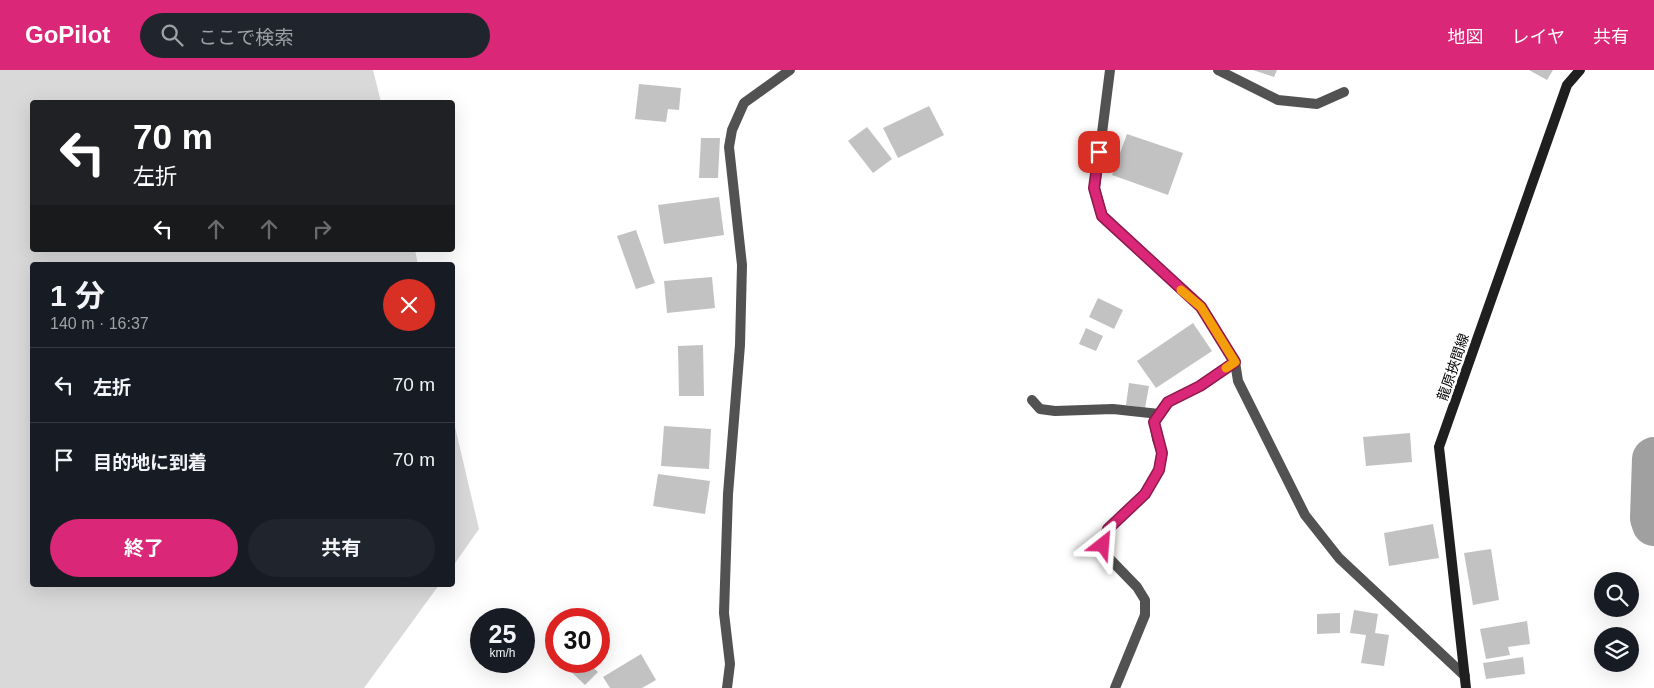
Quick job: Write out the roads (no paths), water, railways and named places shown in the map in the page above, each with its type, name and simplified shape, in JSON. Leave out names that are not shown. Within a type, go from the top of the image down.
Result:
[{"type":"main road","name":"龍原挾間線","points":[[1466,688],[1440,447],[1567,85],[1580,70]]},
{"type":"street","points":[[727,688],[730,664],[724,612],[727,524],[740,345],[742,265],[729,147],[732,130],[744,103],[790,70]]},
{"type":"street","points":[[1110,70],[1094,188],[1102,216],[1201,307],[1235,362],[1238,381],[1305,515],[1339,558],[1464,676]]},
{"type":"street","points":[[1218,70],[1278,100],[1317,104],[1344,92]]},
{"type":"street","points":[[1115,688],[1145,615],[1145,600],[1137,587],[1107,556],[1103,545],[1108,529],[1145,494],[1159,470],[1162,453],[1154,422],[1168,402],[1200,386],[1235,362]]},
{"type":"street","points":[[1032,400],[1040,409],[1055,411],[1113,409],[1159,414]]},
{"type":"waterway","points":[[1654,459],[1652,518],[1654,524]]}]
